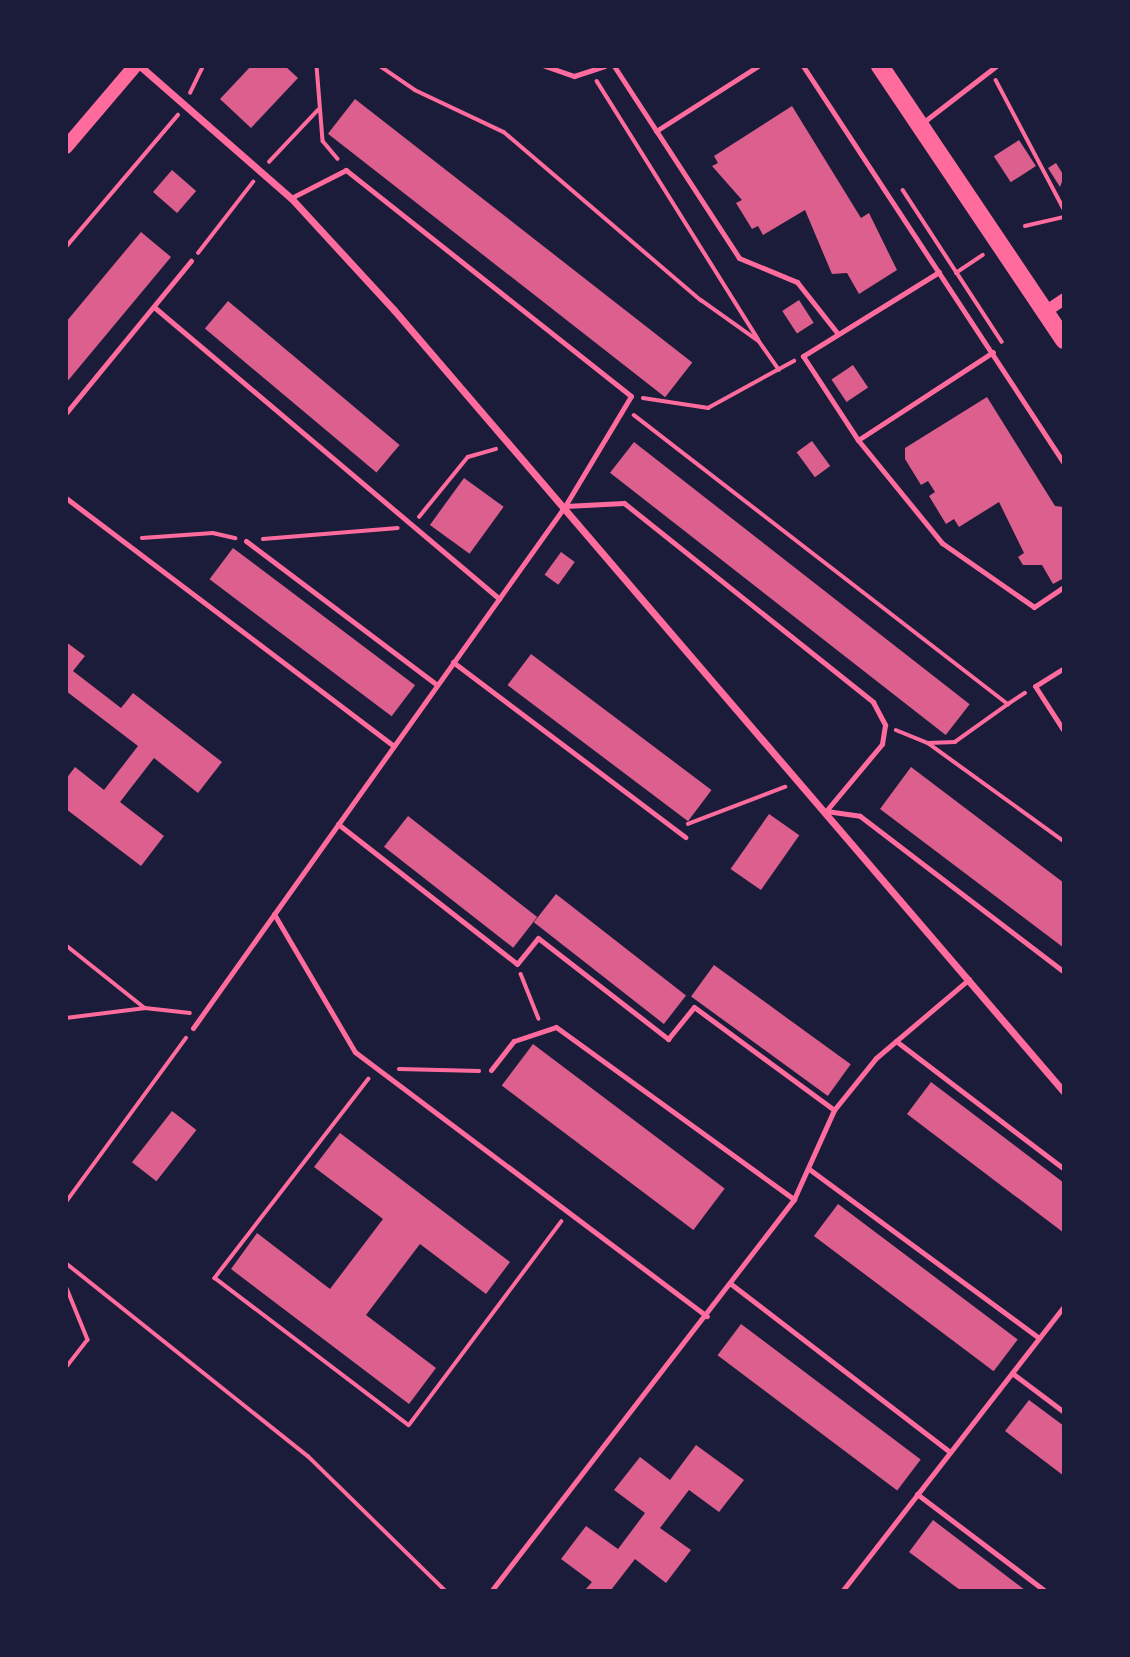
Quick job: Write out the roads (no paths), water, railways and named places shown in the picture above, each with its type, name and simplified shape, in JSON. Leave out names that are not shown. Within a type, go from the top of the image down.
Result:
[{"type":"main road","points":[[66,147],[137,66]]},
{"type":"main road","points":[[880,66],[1063,340]]},
{"type":"street","points":[[137,66],[186,105],[291,198],[565,506],[1063,1092]]},
{"type":"street","points":[[1045,312],[1063,299]]},
{"type":"lane","points":[[545,66],[574,76],[604,66]]},
{"type":"lane","points":[[614,66],[739,258],[797,282],[838,334]]},
{"type":"lane","points":[[656,131],[758,66]]},
{"type":"lane","points":[[803,66],[993,352],[1063,464]]},
{"type":"lane","points":[[919,125],[994,69]]},
{"type":"lane","points":[[193,1028],[565,506],[631,396],[346,170],[291,198]]},
{"type":"lane","points":[[66,413],[191,261]]},
{"type":"lane","points":[[939,272],[803,356],[858,440],[942,543],[1034,607],[1063,587]]},
{"type":"lane","points":[[154,307],[499,599]]},
{"type":"lane","points":[[858,440],[993,352]]},
{"type":"lane","points":[[66,498],[394,746]]},
{"type":"lane","points":[[565,506],[624,503],[873,702],[885,725],[882,744],[826,811]]},
{"type":"lane","points":[[246,541],[437,685]]},
{"type":"lane","points":[[453,662],[685,837]]},
{"type":"lane","points":[[1063,668],[1035,686],[1063,731]]},
{"type":"lane","points":[[826,811],[860,816],[1063,972]]},
{"type":"lane","points":[[338,824],[517,964],[538,938],[668,1039],[694,1007],[834,1110]]},
{"type":"lane","points":[[274,914],[355,1052],[707,1316]]},
{"type":"lane","points":[[492,1590],[707,1316],[794,1199],[834,1110],[896,1041],[969,979]]},
{"type":"lane","points":[[491,1070],[514,1041],[556,1027],[794,1199]]},
{"type":"lane","points":[[896,1041],[1063,1169]]},
{"type":"lane","points":[[809,1169],[1039,1338]]},
{"type":"lane","points":[[731,1284],[950,1452]]},
{"type":"lane","points":[[843,1591],[1063,1306]]},
{"type":"lane","points":[[1012,1373],[1063,1412]]},
{"type":"lane","points":[[918,1494],[1044,1591]]}]
